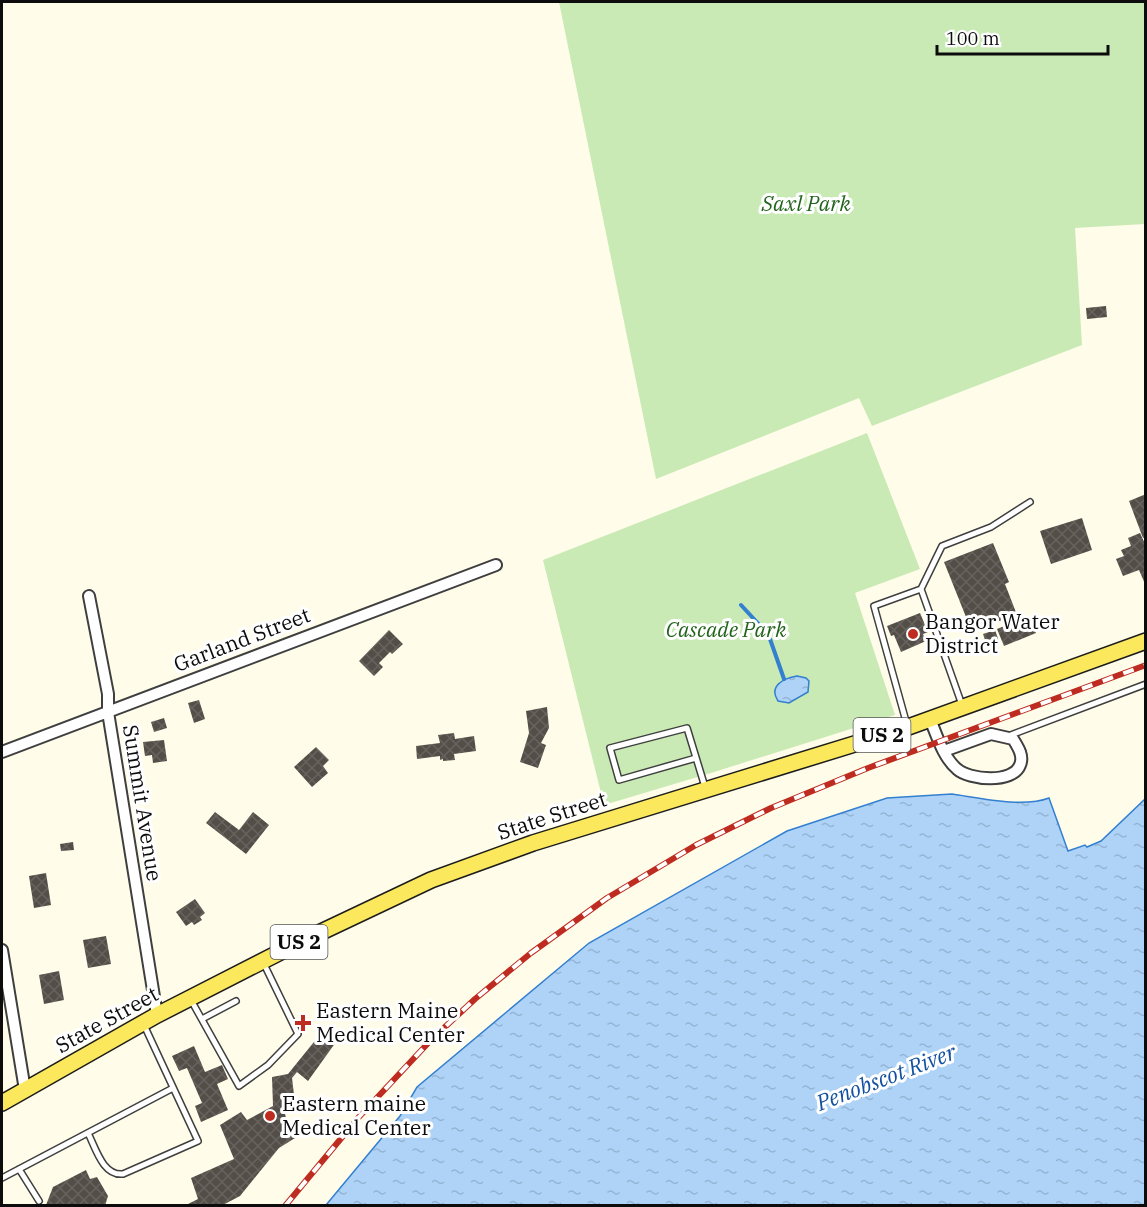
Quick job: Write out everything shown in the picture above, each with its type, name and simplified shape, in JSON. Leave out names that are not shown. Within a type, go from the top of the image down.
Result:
[{"type":"main road","name":"State Street","points":[[2,1103],[190,998],[431,880],[534,843],[908,727],[1146,641]]},
{"type":"street","name":"Garland Street","points":[[2,752],[496,565]]},
{"type":"street","name":"Summit Avenue","points":[[89,596],[108,694],[108,712],[157,1016]]},
{"type":"street","points":[[930,719],[944,751],[954,767],[967,776],[988,778],[1013,775],[1022,759],[1013,739],[992,734],[944,751]]},
{"type":"street","points":[[2,950],[25,1090]]},
{"type":"lane","points":[[908,727],[874,606],[921,589],[942,546],[992,527],[1030,502]]},
{"type":"lane","points":[[921,589],[963,707]]},
{"type":"lane","points":[[1006,736],[1146,684]]},
{"type":"lane","points":[[696,758],[619,780],[610,748],[687,728],[706,790]]},
{"type":"lane","points":[[190,998],[239,1086],[268,1065],[298,1034],[262,962]]},
{"type":"lane","points":[[202,1019],[236,1001]]},
{"type":"lane","points":[[88,1133],[107,1170],[115,1175],[123,1174],[198,1141],[143,1023]]},
{"type":"lane","points":[[2,1178],[174,1088]]},
{"type":"lane","points":[[19,1169],[39,1201]]},
{"type":"green space","name":"Saxl Park","points":[[559,2],[1145,2],[1145,224],[1075,228],[1082,345],[872,426],[859,398],[656,479]]},
{"type":"green space","name":"Cascade Park","points":[[867,433],[920,569],[855,593],[895,715],[604,805],[543,560]]},
{"type":"water","points":[[797,676],[809,681],[808,692],[789,703],[778,701],[775,696],[776,687],[783,681]]},
{"type":"water","name":"Penobscot River","points":[[952,794],[1014,802],[1039,801],[1049,798],[1068,851],[1101,841],[1145,799],[1145,1205],[326,1205],[400,1116],[417,1087],[589,943],[787,831],[887,798]]},
{"type":"building","points":[[1106,306],[1107,317],[1087,319],[1086,308]]},
{"type":"building","points":[[1146,494],[1146,537],[1143,538],[1129,501]]},
{"type":"building","points":[[1082,518],[1092,550],[1051,564],[1040,531]]},
{"type":"building","points":[[1140,533],[1146,546],[1145,584],[1139,570],[1123,576],[1116,559],[1124,556],[1121,550],[1131,546],[1128,538]]},
{"type":"building","points":[[993,543],[1009,582],[1005,584],[1019,620],[1029,616],[1036,633],[1004,646],[997,629],[1009,624],[1007,618],[972,632],[944,562]]},
{"type":"building","points":[[920,613],[928,632],[923,634],[926,641],[901,652],[894,635],[891,636],[887,626]]},
{"type":"building","points":[[389,630],[403,644],[379,663],[383,667],[374,676],[359,661]]},
{"type":"building","points":[[995,630],[1000,644],[988,649],[983,634]]},
{"type":"building","points":[[199,700],[205,719],[194,723],[188,703]]},
{"type":"building","points":[[547,707],[549,728],[541,743],[546,745],[538,768],[520,762],[529,733],[526,711]]},
{"type":"building","points":[[164,718],[167,728],[154,732],[151,722]]},
{"type":"building","points":[[454,733],[455,739],[474,736],[476,751],[454,754],[455,760],[443,761],[443,759],[440,760],[440,756],[417,759],[416,746],[440,743],[438,735]]},
{"type":"building","points":[[164,740],[167,761],[153,763],[152,755],[145,756],[143,742]]},
{"type":"building","points":[[316,747],[329,760],[323,766],[328,773],[312,787],[294,767]]},
{"type":"building","points":[[215,812],[239,830],[253,812],[269,825],[246,854],[206,823]]},
{"type":"building","points":[[73,842],[74,850],[61,851],[60,844]]},
{"type":"building","points":[[46,873],[51,905],[34,908],[29,876]]},
{"type":"building","points":[[195,899],[205,913],[200,917],[202,920],[194,925],[192,922],[186,926],[176,912]]},
{"type":"building","points":[[106,936],[111,964],[88,968],[83,940]]},
{"type":"building","points":[[59,971],[64,1000],[44,1004],[39,975]]},
{"type":"building","name":"Eastern maine Medical Center","points":[[322,1032],[336,1042],[308,1081],[297,1072],[292,1078],[295,1103],[283,1105],[288,1127],[295,1124],[295,1138],[279,1148],[240,1196],[221,1206],[184,1206],[198,1199],[191,1178],[234,1159],[220,1125],[241,1112],[247,1120],[273,1106],[272,1077],[288,1074]]},
{"type":"building","points":[[194,1046],[205,1072],[222,1065],[228,1079],[217,1084],[228,1110],[201,1122],[195,1106],[202,1103],[187,1068],[179,1071],[172,1056]]},
{"type":"building","points":[[86,1170],[90,1179],[97,1177],[108,1196],[105,1206],[46,1205],[53,1187]]},
{"type":"waterway","points":[[741,605],[764,630]]},
{"type":"waterway","points":[[770,639],[784,679]]},
{"type":"railway","points":[[285,1206],[358,1118],[431,1040],[475,999],[531,953],[607,898],[696,845],[771,808],[868,768],[1146,665]]},
{"type":"place","name":"Bangor Water District","points":[[913,634]]},
{"type":"place","name":"Eastern Maine Medical Center","points":[[303,1023]]},
{"type":"place","name":"Eastern maine Medical Center","points":[[270,1116]]}]
